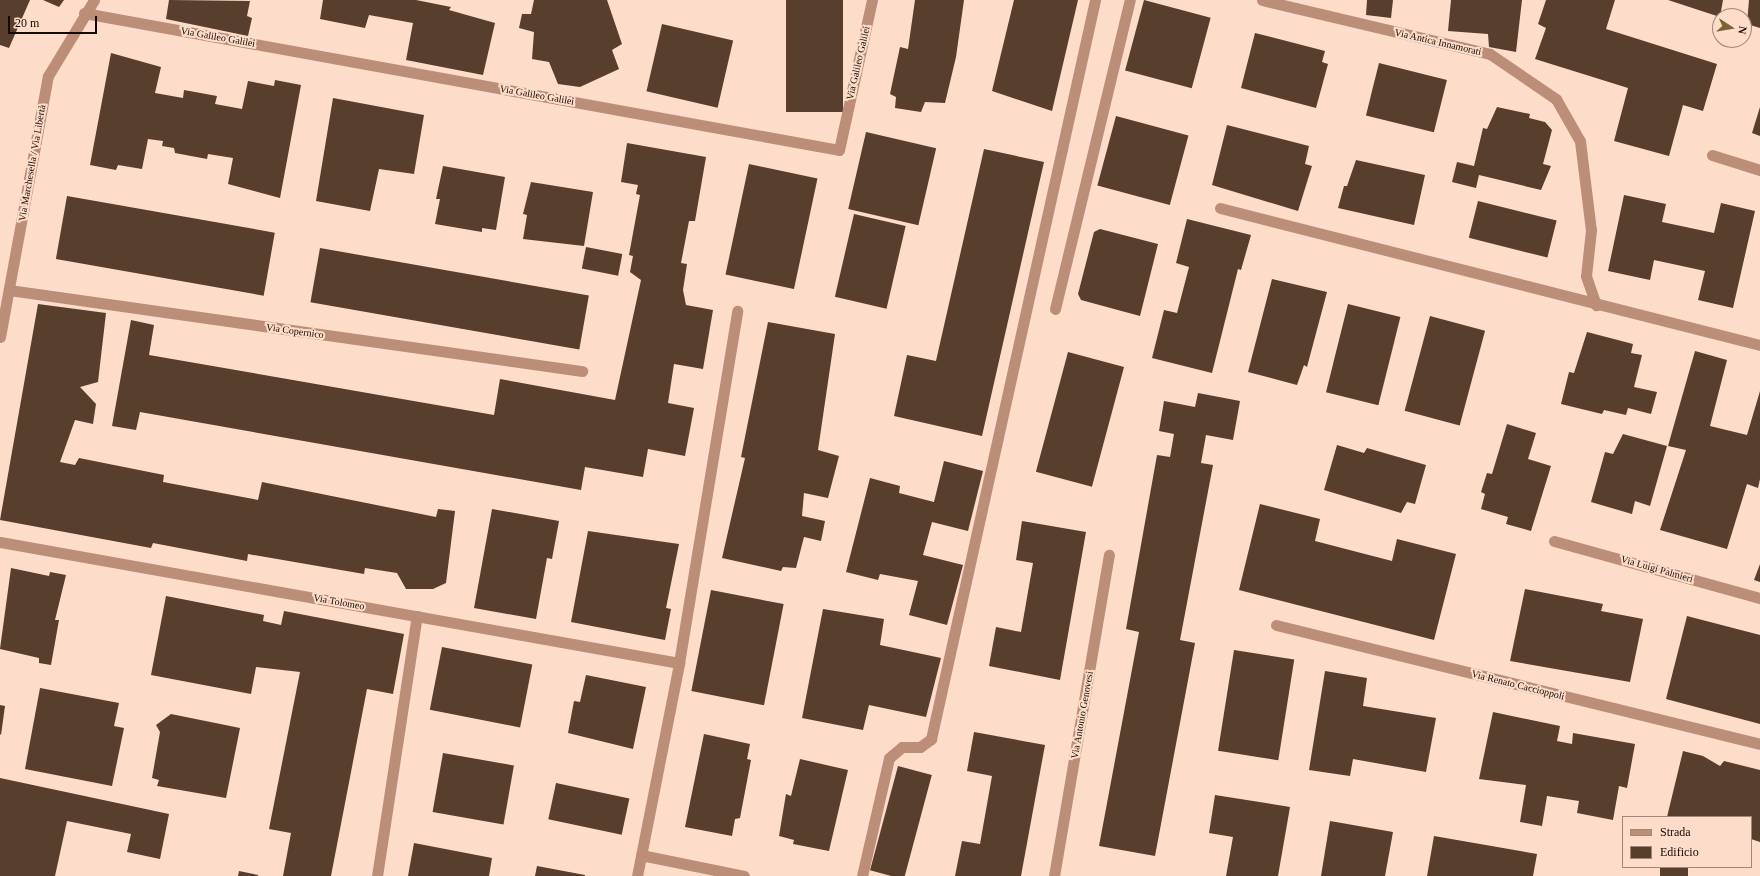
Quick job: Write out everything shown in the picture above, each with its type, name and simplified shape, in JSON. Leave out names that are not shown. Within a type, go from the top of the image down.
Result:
[{"type":"street","name":"Via Marchesella / Via Libertà","points":[[0,337],[48,76],[84,13],[94,0]]},
{"type":"street","name":"Via Galileo Galilei","points":[[84,13],[839,150],[872,0]]},
{"type":"street","points":[[862,876],[889,758],[902,747],[920,747],[931,739],[1095,0]]},
{"type":"street","points":[[1055,309],[1130,0]]},
{"type":"street","name":"Via Antica Innamorati","points":[[1262,0],[1490,54],[1556,99],[1580,141],[1592,230],[1586,276],[1596,305]]},
{"type":"street","points":[[1712,155],[1760,170]]},
{"type":"street","points":[[1220,208],[1596,305],[1760,344]]},
{"type":"street","name":"Via Copernico","points":[[9,290],[582,371]]},
{"type":"street","points":[[637,876],[678,663],[737,311]]},
{"type":"street","name":"Via Luigi Palmieri","points":[[1554,540],[1760,598]]},
{"type":"street","name":"Via Tolomeo","points":[[0,542],[678,663]]},
{"type":"street","name":"Via Antonio Genovesi","points":[[1054,876],[1109,555]]},
{"type":"street","points":[[377,876],[417,616]]},
{"type":"street","name":"Via Renato Caccioppoli","points":[[1276,625],[1760,744]]},
{"type":"street","points":[[641,855],[744,876]]},
{"type":"building","points":[[0,0],[30,0],[9,48],[0,45]]},
{"type":"building","points":[[43,0],[64,0],[59,7]]},
{"type":"building","points":[[169,0],[250,1],[247,16],[252,18],[248,36],[166,19]]},
{"type":"building","points":[[323,0],[416,0],[451,7],[449,10],[495,23],[483,75],[406,60],[413,23],[369,15],[365,28],[320,19]]},
{"type":"building","points":[[534,0],[607,0],[622,44],[612,50],[619,69],[580,87],[558,84],[549,62],[532,59],[534,32],[519,28],[522,14],[531,14]]},
{"type":"building","points":[[786,0],[843,0],[843,112],[786,112]]},
{"type":"building","points":[[915,0],[964,0],[956,57],[945,103],[925,102],[921,112],[895,108],[896,97],[890,94],[900,47],[908,49]]},
{"type":"building","points":[[1014,0],[1078,0],[1052,111],[992,91]]},
{"type":"building","points":[[1144,0],[1211,18],[1192,88],[1125,71]]},
{"type":"building","points":[[1367,0],[1393,0],[1391,18],[1366,15]]},
{"type":"building","points":[[1451,0],[1522,0],[1516,52],[1489,47],[1488,34],[1448,31]]},
{"type":"building","points":[[1546,0],[1615,0],[1606,29],[1717,64],[1703,111],[1683,105],[1669,156],[1614,141],[1628,88],[1535,59],[1546,28],[1538,24]]},
{"type":"building","points":[[1668,0],[1723,0],[1722,8],[1712,8],[1712,14]]},
{"type":"building","points":[[1749,0],[1760,0],[1760,28],[1752,26],[1752,8],[1748,8]]},
{"type":"building","points":[[662,24],[733,40],[718,108],[646,91]]},
{"type":"building","points":[[1255,33],[1325,51],[1322,62],[1328,64],[1316,108],[1241,88]]},
{"type":"building","points":[[111,53],[161,67],[155,93],[183,98],[184,90],[217,96],[215,104],[242,109],[248,81],[274,86],[275,80],[301,85],[280,198],[228,184],[233,158],[208,154],[207,159],[175,153],[174,148],[162,146],[163,141],[148,139],[142,169],[118,165],[116,170],[90,165]]},
{"type":"building","points":[[1379,63],[1447,80],[1434,132],[1366,115]]},
{"type":"building","points":[[333,98],[424,115],[414,174],[379,169],[370,211],[316,201]]},
{"type":"building","points":[[1497,107],[1530,114],[1529,118],[1545,122],[1552,130],[1543,164],[1551,166],[1541,190],[1479,175],[1476,188],[1452,182],[1457,162],[1474,166],[1483,128],[1487,129]]},
{"type":"building","points":[[1760,107],[1760,136],[1752,133]]},
{"type":"building","points":[[1116,116],[1188,135],[1170,205],[1097,186]]},
{"type":"building","points":[[1227,125],[1309,146],[1305,164],[1312,166],[1298,211],[1212,185]]},
{"type":"building","points":[[866,132],[936,148],[918,225],[848,209]]},
{"type":"building","points":[[627,143],[706,157],[695,221],[689,221],[681,263],[687,264],[683,290],[686,305],[713,310],[703,369],[674,364],[668,403],[694,408],[685,456],[648,449],[643,477],[585,467],[581,490],[140,412],[136,430],[112,426],[131,320],[154,325],[149,355],[494,415],[500,379],[615,400],[641,280],[630,272],[633,256],[629,255],[640,195],[636,194],[638,185],[621,182]]},
{"type":"building","points":[[984,149],[1044,162],[982,436],[894,416],[907,355],[936,361]]},
{"type":"building","points":[[1356,160],[1425,175],[1414,225],[1338,208],[1344,186],[1347,186]]},
{"type":"building","points":[[749,164],[817,179],[794,289],[726,275]]},
{"type":"building","points":[[443,166],[505,177],[496,230],[482,228],[482,232],[435,224],[440,199],[436,199]]},
{"type":"building","points":[[531,182],[593,192],[584,246],[523,239],[527,215],[523,214]]},
{"type":"building","points":[[1624,195],[1666,204],[1662,222],[1714,233],[1721,203],[1755,211],[1733,308],[1698,300],[1705,271],[1654,260],[1650,280],[1608,271]]},
{"type":"building","points":[[67,196],[275,233],[264,296],[56,259]]},
{"type":"building","points":[[1478,201],[1557,221],[1547,257],[1469,238]]},
{"type":"building","points":[[854,214],[906,226],[887,309],[835,297]]},
{"type":"building","points":[[1187,219],[1251,235],[1241,270],[1238,269],[1212,373],[1152,358],[1164,310],[1177,313],[1189,267],[1176,263]]},
{"type":"building","points":[[1100,229],[1158,244],[1140,316],[1081,300],[1078,294],[1094,232]]},
{"type":"building","points":[[586,247],[622,254],[618,276],[582,269]]},
{"type":"building","points":[[320,248],[589,295],[579,350],[310,302]]},
{"type":"building","points":[[1272,279],[1327,292],[1307,367],[1304,365],[1297,385],[1248,372]]},
{"type":"building","points":[[38,304],[106,313],[98,382],[80,387],[96,404],[93,424],[75,420],[60,462],[75,465],[79,458],[164,475],[163,482],[258,500],[262,482],[436,517],[438,509],[455,511],[446,583],[433,589],[406,589],[397,573],[365,568],[364,574],[248,554],[247,561],[153,543],[151,548],[0,520]]},
{"type":"building","points":[[1348,304],[1400,317],[1378,405],[1326,392]]},
{"type":"building","points":[[1430,316],[1485,331],[1460,425],[1405,411]]},
{"type":"building","points":[[768,322],[835,334],[818,450],[839,456],[828,498],[804,493],[802,516],[825,521],[821,541],[804,537],[796,568],[783,567],[781,571],[722,558],[745,458],[741,457]]},
{"type":"building","points":[[1587,332],[1633,344],[1631,353],[1642,355],[1634,387],[1657,392],[1651,414],[1628,408],[1626,415],[1604,410],[1602,414],[1561,404],[1569,372],[1574,373]]},
{"type":"building","points":[[1695,351],[1727,360],[1710,426],[1747,435],[1760,391],[1760,479],[1758,488],[1747,484],[1727,549],[1660,530],[1686,450],[1668,446]]},
{"type":"building","points":[[1068,352],[1124,367],[1092,487],[1036,472]]},
{"type":"building","points":[[1198,393],[1240,401],[1233,440],[1206,435],[1201,463],[1213,465],[1180,640],[1195,643],[1155,856],[1099,846],[1139,632],[1126,629],[1157,455],[1170,457],[1174,434],[1159,431],[1164,401],[1195,407]]},
{"type":"building","points":[[1507,424],[1536,433],[1528,459],[1551,466],[1531,531],[1506,524],[1508,517],[1481,509],[1485,494],[1481,492],[1487,473],[1492,474]]},
{"type":"building","points":[[1623,434],[1667,446],[1650,506],[1635,501],[1632,514],[1591,502],[1605,452],[1613,454]]},
{"type":"building","points":[[1337,445],[1364,453],[1367,448],[1426,465],[1415,504],[1407,502],[1401,513],[1324,490]]},
{"type":"building","points":[[944,461],[983,471],[968,531],[932,522],[923,555],[963,565],[947,625],[909,615],[918,581],[880,574],[878,580],[846,572],[870,478],[900,486],[899,493],[934,502]]},
{"type":"building","points":[[1260,504],[1320,519],[1315,541],[1392,561],[1397,539],[1456,554],[1434,640],[1239,590]]},
{"type":"building","points":[[492,509],[559,521],[552,559],[547,558],[536,619],[474,608]]},
{"type":"building","points":[[1022,521],[1086,532],[1060,680],[989,666],[996,627],[1021,632],[1033,563],[1016,560]]},
{"type":"building","points":[[588,531],[679,544],[666,608],[671,609],[665,640],[571,622]]},
{"type":"building","points":[[1760,564],[1760,582],[1754,580]]},
{"type":"building","points":[[11,568],[49,576],[50,572],[66,575],[55,620],[59,620],[51,665],[39,663],[39,658],[0,649]]},
{"type":"building","points":[[1525,589],[1603,604],[1601,611],[1643,619],[1630,682],[1510,661]]},
{"type":"building","points":[[711,590],[784,604],[764,705],[691,691]]},
{"type":"building","points":[[166,596],[264,615],[263,621],[281,625],[284,611],[404,634],[393,694],[367,689],[331,876],[283,876],[291,833],[269,829],[300,672],[256,667],[251,694],[151,675]]},
{"type":"building","points":[[823,609],[884,619],[880,645],[941,658],[926,717],[869,705],[863,730],[802,718]]},
{"type":"building","points":[[1687,616],[1760,635],[1760,724],[1666,699]]},
{"type":"building","points":[[442,647],[532,665],[520,727],[430,710]]},
{"type":"building","points":[[1234,650],[1294,660],[1278,760],[1218,751]]},
{"type":"building","points":[[1325,671],[1367,678],[1363,706],[1436,718],[1426,772],[1353,759],[1350,776],[1309,770]]},
{"type":"building","points":[[586,675],[646,687],[633,749],[568,733],[574,701],[580,702]]},
{"type":"building","points":[[40,688],[119,703],[114,726],[124,728],[112,786],[25,769]]},
{"type":"building","points":[[0,705],[5,706],[1,735],[0,734]]},
{"type":"building","points":[[1493,712],[1560,726],[1557,741],[1572,744],[1573,733],[1635,744],[1627,788],[1619,786],[1613,820],[1577,813],[1579,801],[1547,796],[1542,826],[1520,822],[1526,785],[1479,779]]},
{"type":"building","points":[[171,714],[240,728],[226,798],[157,786],[159,780],[152,778],[160,732],[156,725]]},
{"type":"building","points":[[974,732],[1045,745],[1021,876],[955,876],[962,841],[980,844],[992,776],[967,771]]},
{"type":"building","points":[[704,734],[750,744],[747,759],[751,760],[740,818],[735,819],[732,836],[685,827]]},
{"type":"building","points":[[1683,751],[1703,756],[1720,766],[1724,761],[1760,770],[1760,842],[1752,839],[1752,816],[1667,816]]},
{"type":"building","points":[[443,753],[514,766],[503,825],[433,812]]},
{"type":"building","points":[[800,759],[848,770],[829,851],[793,844],[794,840],[779,836],[786,794],[791,796]]},
{"type":"building","points":[[898,766],[932,775],[905,876],[891,876],[870,870]]},
{"type":"building","points":[[0,778],[169,814],[160,859],[127,852],[131,834],[67,821],[55,876],[0,876]]},
{"type":"building","points":[[556,783],[629,799],[622,835],[548,819]]},
{"type":"building","points":[[1215,795],[1290,807],[1278,876],[1226,876],[1233,837],[1209,833]]},
{"type":"building","points":[[1330,821],[1393,832],[1385,876],[1321,876]]},
{"type":"building","points":[[1434,836],[1537,854],[1533,876],[1427,876]]},
{"type":"building","points":[[414,843],[492,858],[489,876],[408,876]]},
{"type":"building","points":[[537,866],[585,875],[585,876],[535,876]]},
{"type":"building","points":[[1660,868],[1688,868],[1688,876],[1660,876]]},
{"type":"building","points":[[239,871],[258,875],[258,876],[238,876]]}]
